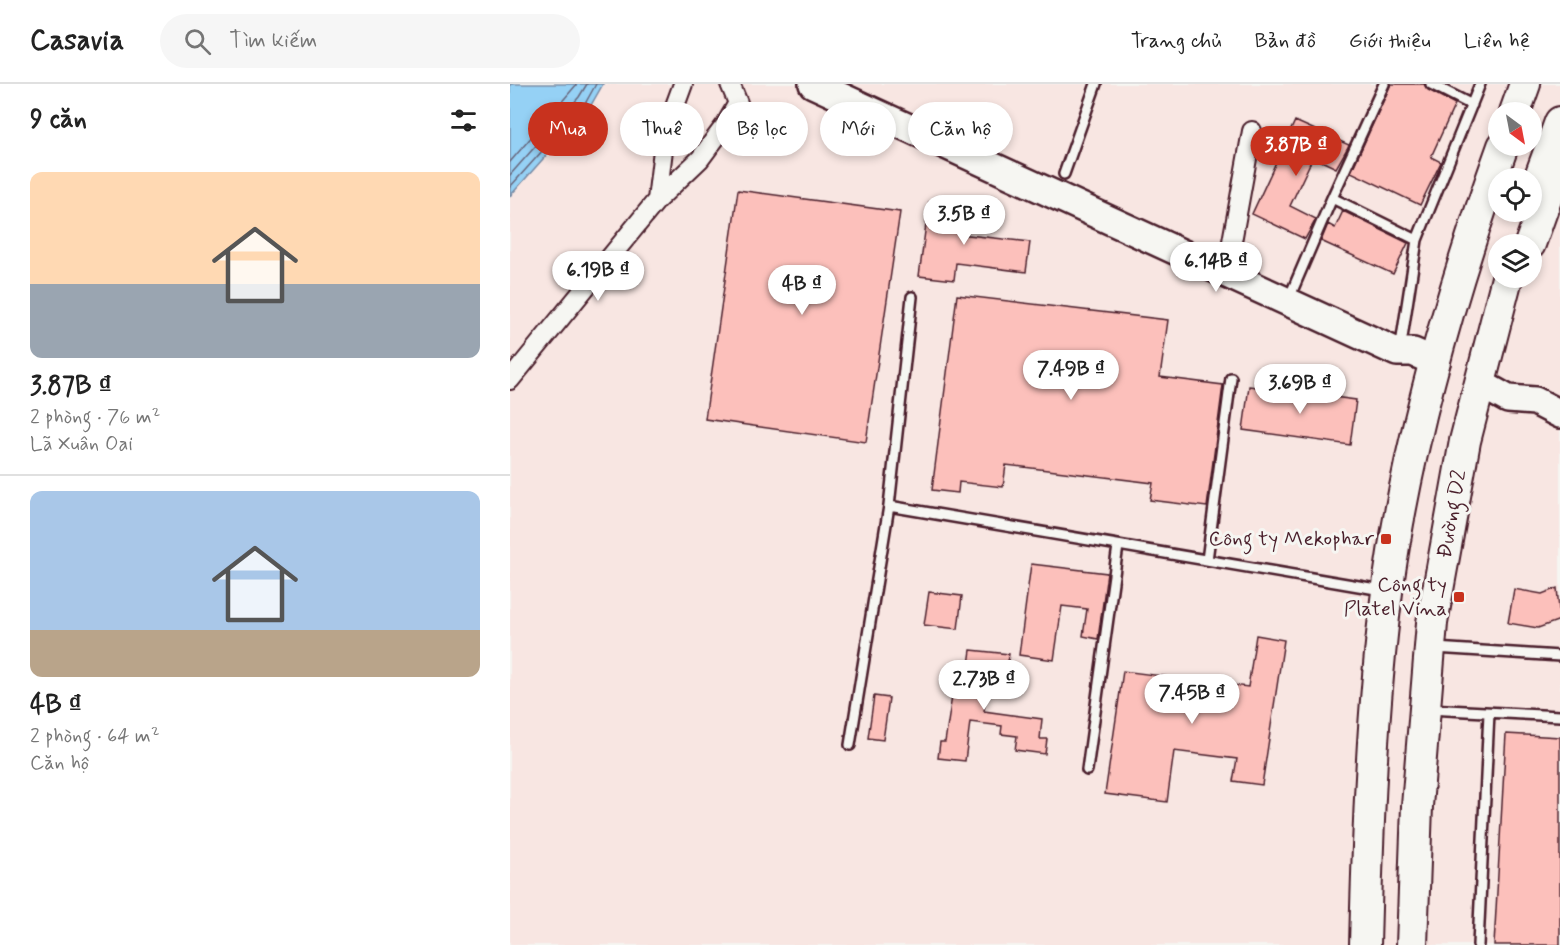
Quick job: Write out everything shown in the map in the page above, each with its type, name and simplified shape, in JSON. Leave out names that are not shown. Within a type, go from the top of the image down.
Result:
[{"type":"main road","points":[[813,84],[1397,352],[1413,352],[1508,399],[1535,401],[1560,414]]},
{"type":"main road","points":[[1507,102],[1513,84]]},
{"type":"main road","points":[[1519,102],[1525,84]]},
{"type":"main road","points":[[1542,172],[1560,122]]},
{"type":"main road","points":[[1445,322],[1442,298],[1488,156]]},
{"type":"main road","points":[[1365,945],[1369,798],[1388,591],[1418,433],[1445,322],[1500,156]]},
{"type":"main road","points":[[1534,234],[1560,160]]},
{"type":"main road","name":"Đường D2","points":[[1412,945],[1417,806],[1429,648],[1465,441],[1504,288]]},
{"type":"main road","name":"Đường D2","points":[[1490,338],[1506,315],[1515,288]]},
{"type":"main road","points":[[1351,945],[1355,804],[1369,644],[1373,635],[1384,624]]},
{"type":"main road","name":"Đường D2","points":[[1424,945],[1434,756],[1425,719]]},
{"type":"street","points":[[657,200],[665,133],[683,84]]},
{"type":"street","points":[[510,380],[657,200],[700,159],[726,124],[738,103],[730,84]]},
{"type":"street","points":[[1229,258],[1252,131]]},
{"type":"lane","points":[[1064,174],[1096,84]]},
{"type":"lane","points":[[1293,289],[1384,84]]},
{"type":"lane","points":[[1431,84],[1472,105]]},
{"type":"lane","points":[[1402,338],[1417,240],[1480,84]]},
{"type":"lane","points":[[1332,198],[1417,240]]},
{"type":"lane","points":[[850,745],[889,506],[912,297]]},
{"type":"lane","points":[[1207,560],[1230,378]]},
{"type":"lane","points":[[889,506],[1388,591]]},
{"type":"lane","points":[[1087,770],[1118,546]]},
{"type":"lane","points":[[1429,648],[1560,656]]},
{"type":"lane","points":[[1425,719],[1489,713],[1560,716]]},
{"type":"lane","points":[[1478,945],[1489,713]]},
{"type":"shaded area","points":[[603,84],[1560,84],[1560,945],[510,945],[510,196],[546,156],[608,156],[608,102],[593,102]]},
{"type":"water","points":[[510,84],[603,84],[593,102],[528,102],[528,156],[546,156],[510,196]]},
{"type":"building","points":[[1391,84],[1424,84],[1428,90],[1455,104],[1431,157],[1441,162],[1420,205],[1351,172]]},
{"type":"building","points":[[1295,121],[1349,145],[1336,168],[1313,157],[1290,206],[1316,219],[1305,239],[1252,214]]},
{"type":"building","points":[[738,190],[900,212],[866,442],[705,419]]},
{"type":"building","points":[[929,202],[963,206],[960,234],[1030,242],[1026,272],[956,263],[954,280],[919,276]]},
{"type":"building","points":[[1343,211],[1408,243],[1393,274],[1321,241],[1328,224],[1335,228]]},
{"type":"building","points":[[957,295],[1168,320],[1160,377],[1223,385],[1207,507],[1150,500],[1153,483],[1006,465],[1003,487],[959,482],[958,493],[932,490]]},
{"type":"building","points":[[1249,386],[1356,400],[1350,445],[1243,430]]},
{"type":"building","points":[[1031,564],[1107,573],[1098,639],[1083,636],[1087,609],[1062,606],[1054,660],[1019,655]]},
{"type":"building","points":[[1557,588],[1560,620],[1538,628],[1508,623],[1514,589],[1542,594]]},
{"type":"building","points":[[929,592],[962,596],[958,629],[924,625]]},
{"type":"building","points":[[1256,635],[1284,640],[1262,785],[1233,781],[1237,759],[1174,751],[1167,802],[1105,794],[1123,671],[1248,687]]},
{"type":"building","points":[[971,650],[1009,654],[1007,668],[990,666],[984,711],[1042,719],[1040,739],[1047,739],[1045,754],[1015,750],[1017,736],[1001,734],[1002,726],[970,722],[965,761],[938,758],[940,742],[945,742],[956,670],[968,672]]},
{"type":"building","points":[[874,696],[889,698],[883,740],[868,738]]},
{"type":"building","points":[[1506,734],[1560,737],[1560,945],[1494,945]]},
{"type":"place","name":"Công ty Mekophar","points":[[1386,539]]},
{"type":"place","name":"Công ty Platel Vina","points":[[1459,597]]}]
